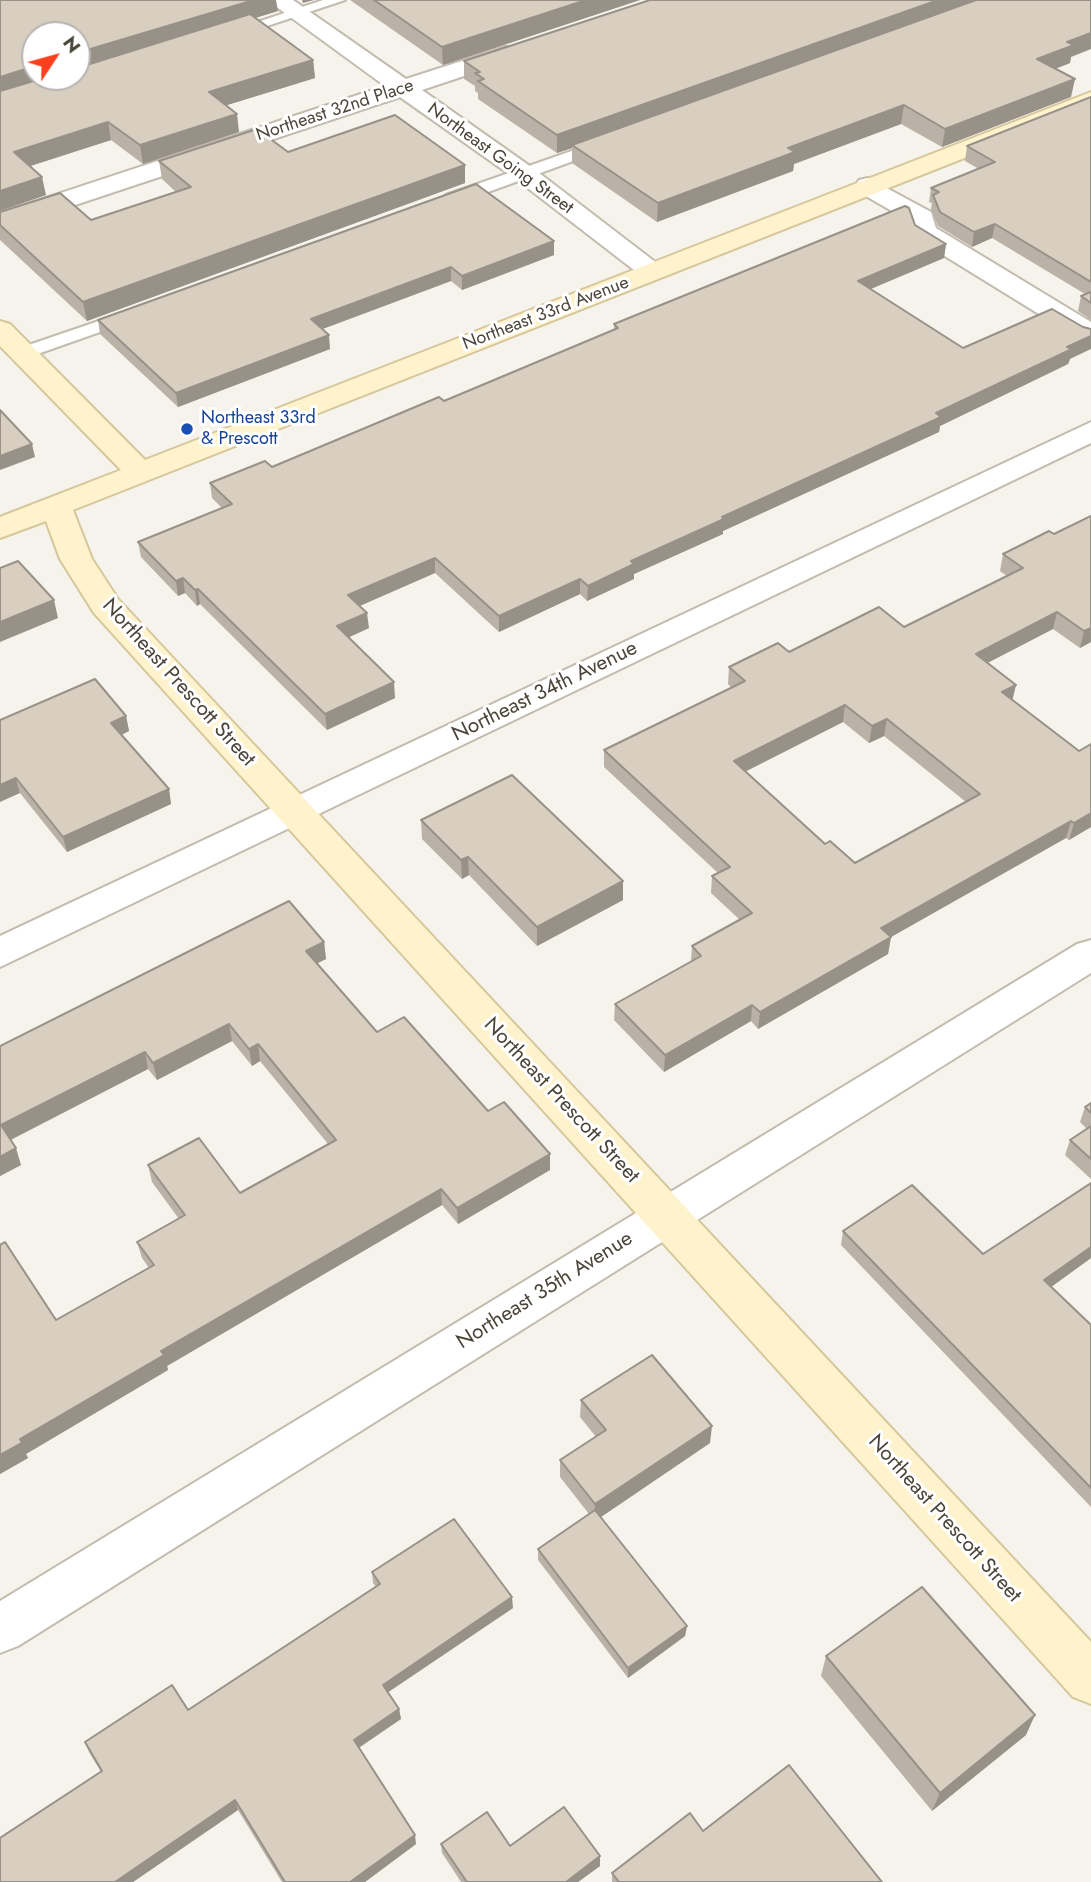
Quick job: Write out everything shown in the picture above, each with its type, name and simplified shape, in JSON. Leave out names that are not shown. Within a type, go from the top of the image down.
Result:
[{"type":"street","name":"Northeast Going Street","points":[[287,6],[525,174],[608,240],[653,271]]},
{"type":"street","name":"Northeast 32nd Place","points":[[0,222],[540,43]]},
{"type":"street","name":"Northeast 33rd Avenue","points":[[0,528],[1091,99]]},
{"type":"street","points":[[868,186],[922,218],[923,231],[1091,334]]},
{"type":"street","points":[[0,330],[141,472]]},
{"type":"street","name":"Northeast 34th Avenue","points":[[0,953],[1091,431]]},
{"type":"street","name":"Northeast Prescott Street","points":[[56,506],[76,559],[106,606],[1091,1679]]},
{"type":"street","name":"Northeast 35th Avenue","points":[[0,1629],[1091,954]]},
{"type":"lane","points":[[219,36],[287,6],[338,0]]},
{"type":"lane","points":[[435,206],[616,141]]},
{"type":"lane","points":[[23,353],[139,312]]},
{"type":"building","points":[[0,0],[254,0],[91,49],[91,21],[21,21],[21,70],[0,77]]},
{"type":"building","points":[[374,0],[586,0],[442,47]]},
{"type":"building","points":[[650,0],[938,0],[557,135],[478,81],[484,79],[475,73],[480,72],[464,61]]},
{"type":"building","points":[[976,0],[1091,0],[1091,33],[1067,42],[1074,45],[1037,59],[1075,79],[945,129],[904,105],[788,148],[795,152],[658,203],[572,145]]},
{"type":"building","points":[[250,14],[313,60],[209,92],[237,114],[140,145],[108,122],[14,152],[42,177],[0,191],[0,91],[21,85],[21,91],[91,91],[91,64]]},
{"type":"building","points":[[1091,97],[1091,282],[995,224],[974,232],[940,212],[933,195],[939,192],[931,188],[995,162],[967,146]]},
{"type":"building","points":[[395,115],[465,165],[83,302],[0,225],[0,212],[60,193],[91,220],[191,187],[159,161],[257,129],[288,152]]},
{"type":"building","points":[[476,184],[554,241],[462,276],[451,267],[311,319],[329,335],[176,393],[98,320]]},
{"type":"building","points":[[905,206],[909,208],[915,225],[946,244],[858,281],[963,348],[1052,309],[1091,329],[1091,336],[1067,347],[1072,349],[936,413],[941,417],[722,517],[724,519],[631,561],[634,564],[588,586],[580,579],[499,616],[435,558],[348,595],[367,613],[337,626],[394,682],[325,714],[198,589],[195,590],[183,578],[176,581],[138,542],[232,504],[210,483],[265,461],[272,467],[439,397],[444,401],[618,328],[614,324]]},
{"type":"building","points":[[1091,292],[1091,303],[1081,296]]},
{"type":"building","points":[[0,410],[32,444],[0,456]]},
{"type":"building","points":[[1091,516],[1091,628],[1084,631],[1057,612],[976,654],[1016,685],[1002,692],[1079,751],[1091,744],[1091,813],[1074,823],[1071,821],[881,928],[891,937],[760,1012],[752,1005],[665,1055],[615,1004],[701,956],[692,946],[752,913],[712,876],[730,867],[604,750],[745,681],[729,667],[778,643],[789,652],[879,607],[904,627],[1023,568],[1003,554],[1049,531],[1054,534]],"holes":[[[845,705],[872,726],[887,719],[980,794],[855,863],[830,841],[825,844],[734,761]]]},
{"type":"building","points":[[18,561],[54,600],[0,622],[0,568]]},
{"type":"building","points":[[95,679],[126,716],[111,723],[169,789],[63,837],[16,778],[0,785],[0,720]]},
{"type":"building","points":[[512,775],[623,881],[537,927],[468,857],[461,860],[421,820]]},
{"type":"building","points":[[289,901],[324,942],[306,951],[377,1032],[404,1017],[488,1111],[504,1102],[550,1154],[457,1208],[441,1189],[161,1351],[164,1355],[20,1439],[22,1443],[0,1455],[0,1245],[5,1242],[56,1320],[154,1265],[137,1242],[185,1215],[148,1165],[199,1138],[240,1193],[336,1140],[258,1044],[249,1049],[229,1024],[153,1063],[145,1052],[1,1125],[16,1148],[0,1157],[0,1046]]},
{"type":"building","points":[[1091,1126],[1091,1159],[1070,1140]]},
{"type":"building","points":[[1091,1183],[1091,1247],[1044,1280],[1091,1325],[1091,1488],[843,1231],[912,1185],[983,1254]]},
{"type":"building","points":[[652,1355],[712,1426],[595,1504],[560,1460],[606,1430],[581,1400]]},
{"type":"building","points":[[595,1510],[687,1626],[628,1668],[538,1549]]},
{"type":"building","points":[[454,1519],[512,1597],[383,1685],[399,1709],[354,1740],[415,1835],[350,1882],[285,1882],[235,1800],[115,1882],[0,1882],[0,1838],[102,1771],[85,1742],[172,1685],[188,1710],[380,1584],[372,1572]]},
{"type":"building","points":[[922,1587],[1035,1715],[940,1793],[826,1656]]},
{"type":"building","points":[[789,1765],[882,1882],[619,1882],[612,1873],[690,1813],[703,1831]]},
{"type":"building","points":[[564,1807],[600,1856],[566,1882],[467,1882],[441,1844],[487,1812],[510,1846]]},
{"type":"place","name":"Northeast 33rd & Prescott","points":[[187,429]]}]
